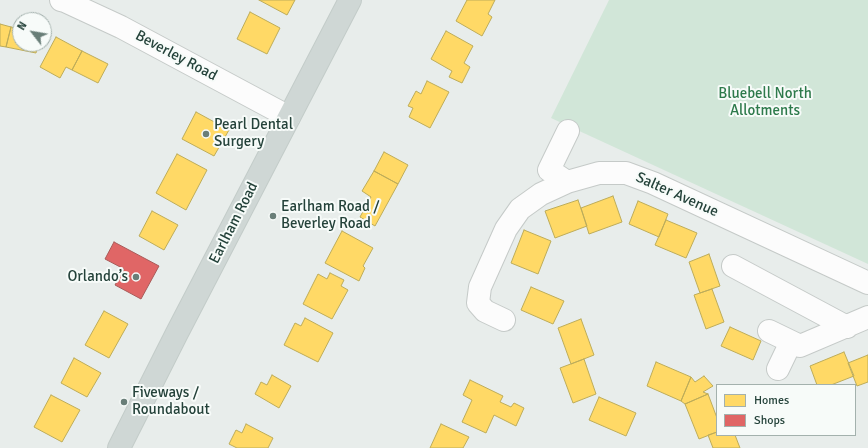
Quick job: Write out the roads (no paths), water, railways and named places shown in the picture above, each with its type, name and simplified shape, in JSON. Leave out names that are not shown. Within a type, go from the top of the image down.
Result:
[{"type":"main road","name":"Earlham Road","points":[[119,448],[350,0]]},
{"type":"street","name":"Beverley Road","points":[[60,0],[121,27],[289,116]]},
{"type":"street","points":[[567,182],[549,170],[568,131]]},
{"type":"street","name":"Salter Avenue","points":[[504,320],[483,317],[478,303],[480,287],[506,229],[520,209],[541,194],[567,182],[599,173],[626,173],[653,183],[868,283]]},
{"type":"street","points":[[733,266],[847,327]]},
{"type":"street","points":[[769,331],[800,346],[868,317]]},
{"type":"street","points":[[778,369],[791,342]]},
{"type":"place","name":"Pearl Dental Surgery","points":[[206,134]]},
{"type":"place","name":"Earlham Road / Beverley Road","points":[[273,216]]},
{"type":"place","name":"Orlando’s","points":[[136,277]]},
{"type":"place","name":"Fiveways / Roundabout","points":[[124,402]]},
{"type":"park label","name":"Bluebell North Allotments","points":[[765,102]]}]
